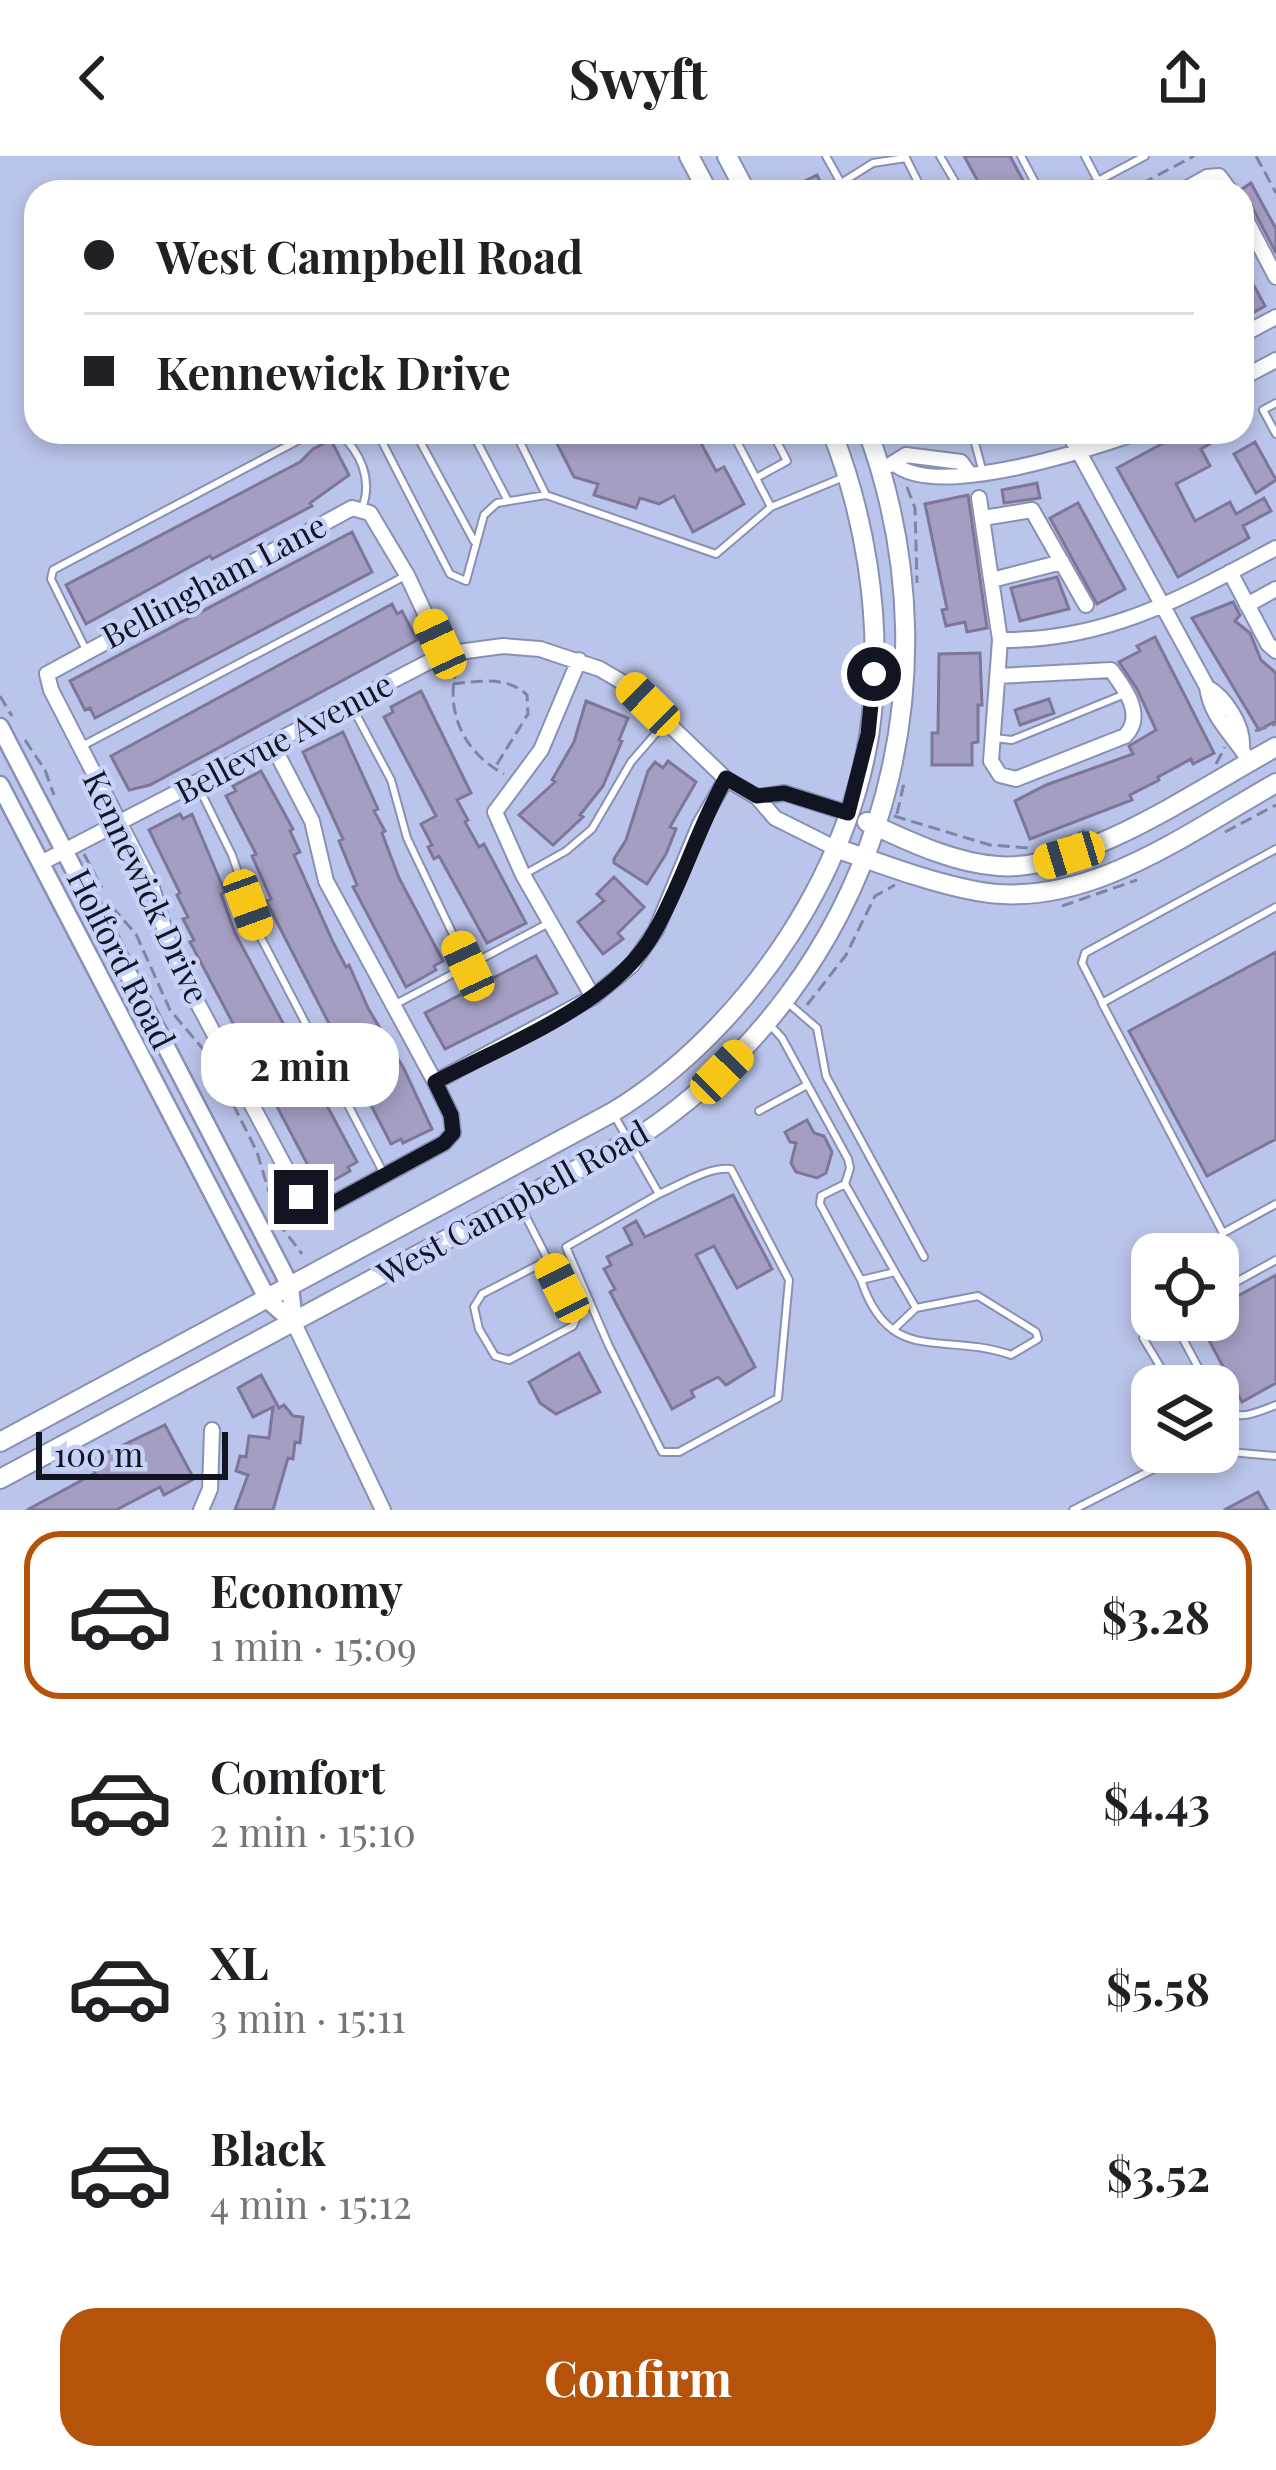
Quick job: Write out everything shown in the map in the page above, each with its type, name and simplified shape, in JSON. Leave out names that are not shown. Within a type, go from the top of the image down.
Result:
[{"type":"main road","name":"West Campbell Road","points":[[0,1442],[613,1112],[683,1060],[749,993],[785,940],[833,847],[848,813],[868,734],[874,674],[869,577],[861,525],[836,444]]},
{"type":"main road","name":"West Campbell Road","points":[[0,1479],[629,1142],[695,1095],[768,1023],[821,952],[850,898],[899,725],[906,644],[899,558],[887,465],[875,444]]},
{"type":"main road","points":[[848,475],[887,465]]},
{"type":"main road","points":[[848,813],[929,848],[981,864],[1042,863],[1089,848],[1246,748],[1276,746]]},
{"type":"main road","points":[[850,898],[876,878],[1002,894],[1077,884],[1122,869],[1270,786],[1246,748]]},
{"type":"main road","points":[[833,847],[903,878]]},
{"type":"street","points":[[1254,235],[1276,277]]},
{"type":"street","points":[[1074,444],[1207,688],[1231,742],[1246,748]]},
{"type":"street","points":[[887,465],[956,478],[1105,444]]},
{"type":"street","points":[[887,465],[905,455],[961,461],[976,472]]},
{"type":"street","points":[[922,473],[923,457]]},
{"type":"street","points":[[979,497],[1000,640],[991,761],[1000,775],[1016,779],[1125,736],[1135,727],[1136,716],[1112,670],[998,676]]},
{"type":"street","name":"Bellingham Lane","points":[[47,674],[343,512],[362,508],[370,513],[407,575],[444,654]]},
{"type":"street","points":[[983,518],[1032,510],[1086,605]]},
{"type":"street","points":[[1000,640],[1085,633],[1163,608],[1276,548]]},
{"type":"street","points":[[992,580],[1062,562]]},
{"type":"street","points":[[1230,572],[1276,651]]},
{"type":"street","points":[[1247,605],[1276,590]]},
{"type":"street","name":"Bellevue Avenue","points":[[41,863],[444,654],[503,646],[540,649],[579,660],[629,686],[726,778],[757,796],[775,818],[833,847]]},
{"type":"street","points":[[579,660],[541,750],[494,812],[523,875],[593,997]]},
{"type":"street","name":"Kennewick Drive","points":[[47,674],[151,884],[172,955],[301,1197],[313,1208],[326,1207],[444,1143],[453,1133],[451,1115],[435,1082]]},
{"type":"street","name":"Holford Road","points":[[7,724],[64,850],[290,1287],[294,1323],[382,1510]]},
{"type":"street","points":[[272,745],[312,821],[326,880],[435,1082],[593,997],[632,965],[656,930],[700,824],[726,778]]},
{"type":"street","name":"Holford Road","points":[[0,785],[268,1300],[294,1323]]},
{"type":"street","name":"Bellevue Avenue","points":[[757,796],[784,793],[848,813]]},
{"type":"street","points":[[201,1510],[209,1489],[212,1430]]},
{"type":"lane","points":[[1100,180],[1145,156]]},
{"type":"lane","points":[[846,180],[873,163],[906,158],[917,180]]},
{"type":"lane","points":[[1276,403],[1263,410],[1276,434]]},
{"type":"lane","points":[[86,650],[51,579],[53,570],[291,444]]},
{"type":"lane","points":[[350,444],[369,484],[362,508]]},
{"type":"lane","points":[[383,444],[450,574],[466,581],[484,515],[497,502],[546,496],[716,554],[771,507],[848,475]]},
{"type":"lane","points":[[422,444],[476,544]]},
{"type":"lane","points":[[478,444],[508,501]]},
{"type":"lane","points":[[520,444],[546,496]]},
{"type":"lane","points":[[738,444],[771,507]]},
{"type":"lane","points":[[756,478],[787,461],[778,444]]},
{"type":"lane","points":[[974,444],[976,472]]},
{"type":"lane","points":[[81,747],[407,575]]},
{"type":"lane","points":[[992,738],[1012,740],[1125,694]]},
{"type":"lane","points":[[350,703],[391,780],[407,838],[468,966]]},
{"type":"lane","points":[[523,875],[566,851],[592,829],[631,762],[667,722]]},
{"type":"lane","points":[[196,784],[232,855],[259,934],[385,1175]]},
{"type":"lane","points":[[1276,849],[1084,952],[1082,963],[1223,1232],[1276,1204]]},
{"type":"lane","points":[[1102,1003],[1276,907]]},
{"type":"lane","points":[[392,1006],[550,922]]},
{"type":"lane","points":[[785,1000],[817,1028],[826,1076],[924,1258]]},
{"type":"lane","points":[[768,1023],[848,1159],[845,1184],[916,1308]]},
{"type":"lane","points":[[759,1111],[807,1085]]},
{"type":"lane","points":[[613,1112],[659,1194]]},
{"type":"lane","points":[[731,1169],[789,1280],[778,1398],[679,1452],[662,1452],[566,1247],[659,1194],[707,1172],[731,1169]]},
{"type":"lane","points":[[845,1184],[821,1196],[820,1204],[874,1313],[893,1330],[924,1342],[989,1346],[1011,1354],[1038,1339],[1036,1332],[978,1296],[916,1308],[893,1330]]},
{"type":"lane","points":[[519,1202],[577,1317],[573,1326],[509,1360],[495,1356],[479,1329],[474,1307],[482,1294],[548,1260]]},
{"type":"lane","points":[[1239,1280],[1276,1260]]},
{"type":"lane","points":[[861,1280],[895,1272]]},
{"type":"lane","points":[[1239,1415],[1276,1405]]},
{"type":"lane","points":[[1239,1453],[1276,1456]]},
{"type":"lane","points":[[1073,1510],[1145,1473]]},
{"type":"path","points":[[1149,180],[1194,156]]},
{"type":"path","points":[[1256,156],[1276,193]]},
{"type":"path","points":[[458,665],[453,684],[455,715],[464,737],[481,760],[509,777]]},
{"type":"path","points":[[453,684],[492,681],[513,685],[527,695],[528,714],[494,769]]},
{"type":"path","points":[[0,696],[7,724]]},
{"type":"path","points":[[1246,748],[1276,724]]},
{"type":"path","points":[[21,735],[45,770],[58,808]]},
{"type":"path","points":[[1216,765],[1223,748]]},
{"type":"path","points":[[897,816],[990,845],[1033,848]]},
{"type":"path","points":[[1060,840],[1096,827]]},
{"type":"path","points":[[84,854],[107,902],[136,934],[170,1010],[208,1056],[257,1152],[278,1222],[302,1253]]},
{"type":"path","points":[[1044,908],[1099,896],[1143,877]]},
{"type":"path","points":[[811,1001],[846,955],[874,896],[903,878]]},
{"type":"building","points":[[964,156],[1010,156],[1023,180],[977,180]]},
{"type":"building","points":[[1254,189],[1276,229],[1276,253],[1254,211]]},
{"type":"building","points":[[1254,286],[1265,306],[1254,312]]},
{"type":"building","points":[[1254,443],[1276,480],[1256,493],[1234,454]]},
{"type":"building","points":[[333,444],[349,475],[312,506],[86,624],[66,585],[300,462],[313,449]]},
{"type":"building","points":[[557,444],[701,444],[716,471],[724,467],[744,504],[693,532],[674,496],[659,504],[640,498],[636,508],[594,495],[598,484],[574,477]]},
{"type":"building","points":[[1162,444],[1210,444],[1201,449],[1210,466],[1176,484],[1195,521],[1230,502],[1236,514],[1264,498],[1271,511],[1243,526],[1249,538],[1178,577],[1117,468]]},
{"type":"building","points":[[1037,483],[1040,498],[1004,503],[1002,490]]},
{"type":"building","points":[[968,495],[987,628],[967,632],[965,622],[946,626],[942,610],[947,609],[925,504]]},
{"type":"building","points":[[1078,503],[1125,589],[1097,604],[1050,518]]},
{"type":"building","points":[[352,532],[372,572],[95,718],[90,708],[85,710],[70,681]]},
{"type":"building","points":[[1057,577],[1069,609],[1020,621],[1011,588]]},
{"type":"building","points":[[1233,602],[1240,615],[1235,621],[1250,633],[1261,660],[1276,673],[1276,721],[1259,730],[1192,618]]},
{"type":"building","points":[[392,604],[397,614],[402,611],[417,640],[150,785],[129,790],[111,756]]},
{"type":"building","points":[[1155,637],[1214,753],[1158,777],[1130,795],[1132,800],[1030,839],[1015,801],[1133,754],[1129,746],[1156,730],[1119,662]]},
{"type":"building","points":[[980,653],[982,705],[978,705],[978,742],[972,743],[972,765],[932,765],[932,733],[938,733],[939,654]]},
{"type":"building","points":[[421,691],[471,793],[457,800],[465,822],[479,847],[484,844],[526,923],[487,943],[439,856],[434,859],[428,847],[432,845],[421,824],[436,816],[384,717],[393,712],[391,707]]},
{"type":"building","points":[[1049,699],[1054,713],[1020,725],[1015,710]]},
{"type":"building","points":[[586,701],[628,718],[603,786],[580,815],[583,817],[553,845],[519,815],[555,782]]},
{"type":"building","points":[[343,732],[378,809],[374,811],[399,878],[443,961],[406,987],[353,887],[357,885],[339,841],[343,839],[303,752]]},
{"type":"building","points":[[668,761],[696,782],[670,827],[676,829],[666,854],[647,884],[614,859],[626,840],[648,771],[655,762],[663,768]]},
{"type":"building","points":[[261,771],[293,829],[300,852],[294,855],[333,942],[432,1129],[403,1143],[401,1139],[391,1144],[266,901],[271,899],[252,856],[256,854],[226,796],[236,791],[233,786]]},
{"type":"building","points":[[180,814],[183,819],[192,814],[225,892],[221,894],[235,933],[357,1162],[320,1188],[190,942],[194,940],[183,919],[188,917],[180,893],[149,830]]},
{"type":"building","points":[[614,877],[644,907],[618,933],[623,939],[603,954],[578,922],[604,901],[597,894]]},
{"type":"building","points":[[1276,952],[1276,1139],[1207,1176],[1129,1031]]},
{"type":"building","points":[[536,956],[557,993],[445,1049],[425,1013]]},
{"type":"building","points":[[807,1120],[832,1152],[826,1173],[817,1178],[796,1172],[791,1163],[796,1143],[785,1132]]},
{"type":"building","points":[[733,1195],[772,1269],[737,1288],[714,1246],[696,1255],[755,1367],[726,1385],[718,1377],[691,1391],[694,1397],[672,1409],[610,1292],[615,1289],[604,1269],[611,1265],[607,1257],[632,1244],[624,1228],[636,1221],[645,1237]]},
{"type":"building","points":[[1276,1275],[1276,1383],[1242,1402],[1239,1365],[1222,1365],[1209,1341],[1239,1341],[1239,1295]]},
{"type":"building","points":[[579,1353],[600,1392],[556,1414],[540,1403],[529,1382]]},
{"type":"building","points":[[261,1375],[279,1408],[284,1405],[293,1416],[303,1417],[300,1443],[295,1442],[293,1459],[288,1458],[273,1510],[235,1510],[248,1475],[236,1471],[240,1456],[246,1457],[249,1436],[269,1438],[273,1407],[253,1417],[238,1388]]},
{"type":"building","points":[[165,1425],[194,1479],[164,1495],[160,1487],[116,1510],[27,1510],[95,1473],[90,1461]]},
{"type":"building","points":[[1258,1492],[1268,1510],[1224,1510]]},
{"type":"route","points":[[301,1197],[313,1208],[326,1207],[444,1143],[453,1133],[451,1115],[435,1082],[593,997],[632,965],[656,930],[700,824],[726,778],[757,796],[784,793],[848,813],[860,777],[874,674]]}]
